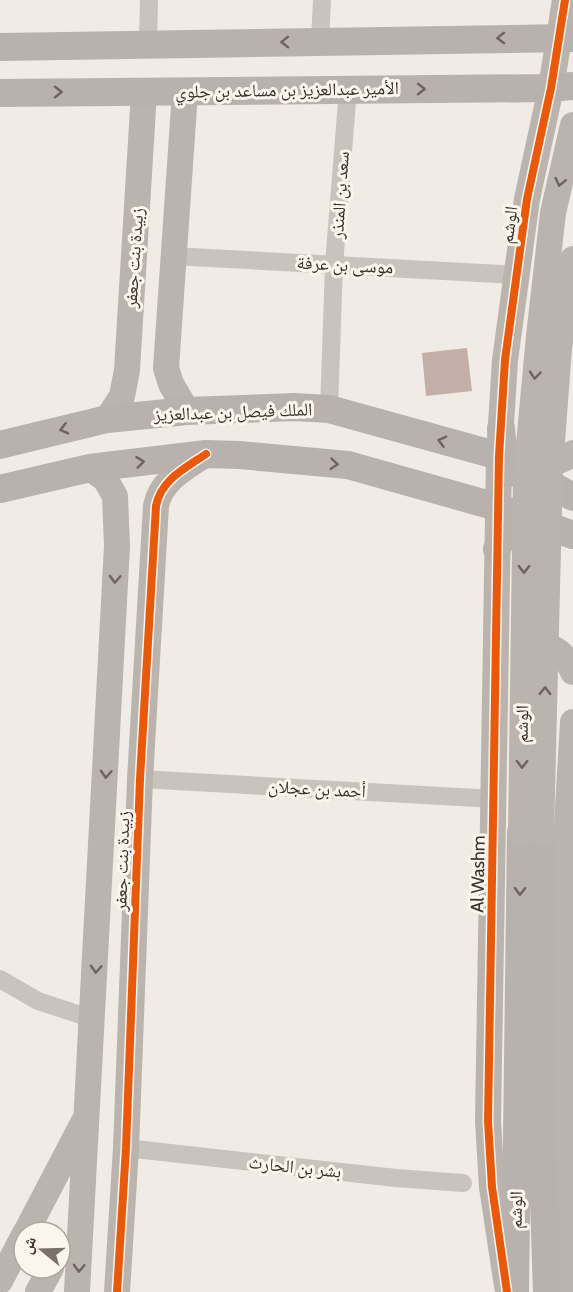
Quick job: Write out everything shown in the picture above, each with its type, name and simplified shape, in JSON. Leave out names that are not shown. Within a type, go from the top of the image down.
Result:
[{"type":"main road","points":[[0,47],[566,37]]},
{"type":"main road","name":"الأمير عبدالعزيز بن مساعد بن جلوي","points":[[0,93],[562,87]]},
{"type":"main road","name":"الملك فيصل بن عبدالعزيز","points":[[0,445],[107,419],[187,411],[295,406],[329,409],[502,457],[573,499]]},
{"type":"main road","points":[[497,549],[514,510],[518,494],[502,457],[501,428]]},
{"type":"main road","points":[[0,489],[90,468],[206,454],[239,455],[348,465],[514,510],[573,535]]},
{"type":"main road","points":[[514,510],[558,499],[573,499]]},
{"type":"main road","name":"الوشم","points":[[515,1292],[531,833]]},
{"type":"main road","name":"الوشم","points":[[531,833],[548,1292]]},
{"type":"street","points":[[148,44],[149,0]]},
{"type":"street","points":[[320,41],[322,0]]},
{"type":"street","name":"الوشم","points":[[501,428],[505,360],[527,199],[562,87],[566,37],[565,0]]},
{"type":"street","name":"سعد بن المنذر","points":[[329,409],[334,265],[348,89]]},
{"type":"street","name":"زبيدة بنت جعفر","points":[[107,419],[122,396],[127,370],[144,92]]},
{"type":"street","points":[[185,92],[166,368],[171,384],[187,411]]},
{"type":"street","name":"الوشم","points":[[531,833],[526,477],[553,213],[573,125]]},
{"type":"street","name":"موسى بن عرفة","points":[[173,256],[517,275]]},
{"type":"street","name":"الوشم","points":[[531,833],[550,468],[559,348],[573,259]]},
{"type":"street","points":[[128,344],[131,355],[138,361],[146,363],[154,362],[161,356],[168,344]]},
{"type":"street","points":[[501,428],[506,441],[515,453],[528,461],[542,464],[557,462],[573,453]]},
{"type":"street","name":"زبيدة بنت جعفر","points":[[117,1292],[126,1148],[140,779],[153,539],[158,494],[176,474],[206,454]]},
{"type":"street","name":"زبيدة بنت جعفر","points":[[78,1292],[117,546],[115,496],[105,479],[90,468]]},
{"type":"street","points":[[117,546],[124,529],[134,524],[149,529],[153,539]]},
{"type":"street","name":"Al Washm","points":[[497,549],[488,1121],[492,1188],[507,1292]]},
{"type":"street","points":[[494,685],[496,672],[502,660],[511,650],[523,644],[537,643],[561,652],[570,663],[573,672]]},
{"type":"street","points":[[571,1292],[565,1171],[569,1104],[569,858],[573,722]]},
{"type":"street","name":"أحمد بن عجلان","points":[[140,779],[494,799]]},
{"type":"street","points":[[0,979],[38,1001],[93,1019]]},
{"type":"street","points":[[29,1220],[88,1115]]},
{"type":"street","name":"بشر بن الحارث","points":[[126,1148],[396,1178],[463,1183]]},
{"type":"street","points":[[72,1228],[82,1209]]},
{"type":"street","points":[[0,1281],[12,1253]]},
{"type":"building","points":[[467,348],[472,391],[426,396],[422,353]]},
{"type":"cycle path","points":[[507,1292],[492,1187],[488,1121],[499,456],[505,360],[527,199],[551,88],[565,0]]},
{"type":"cycle path","points":[[117,1292],[126,1148],[140,779],[156,506],[168,482],[206,454]]}]
